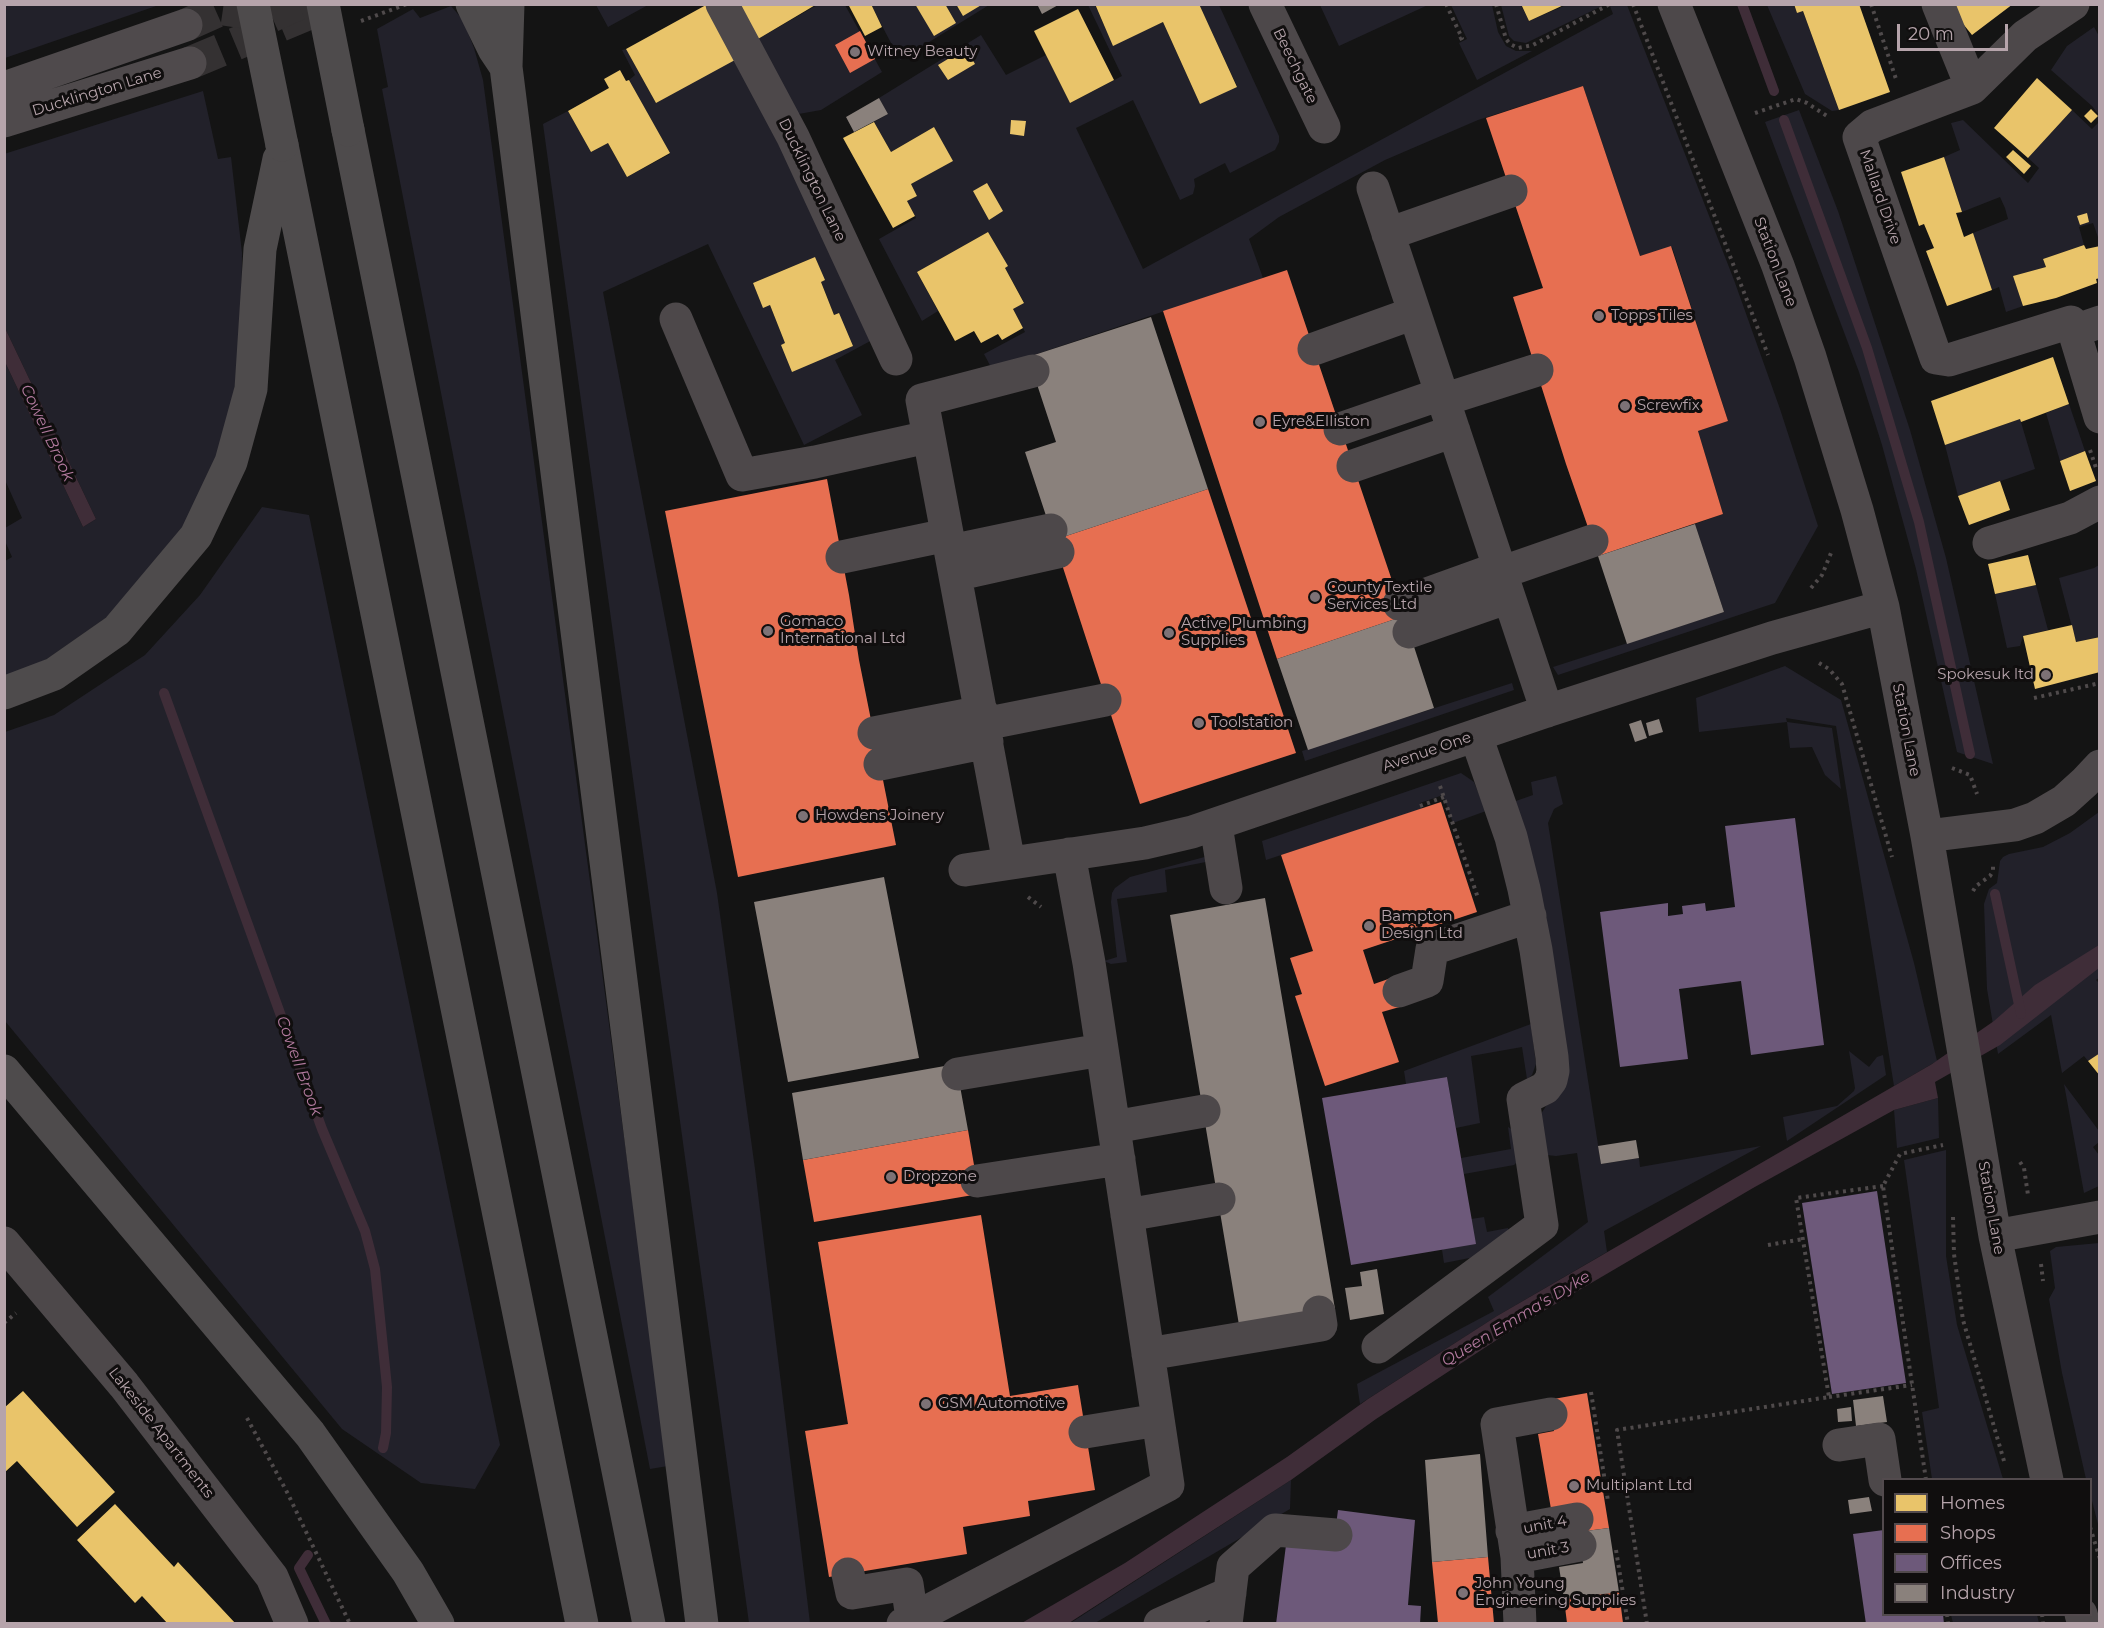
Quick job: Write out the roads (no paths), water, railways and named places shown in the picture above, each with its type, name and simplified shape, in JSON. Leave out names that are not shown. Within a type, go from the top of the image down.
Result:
[{"type":"highway","points":[[253,4],[582,1623]]},
{"type":"highway","points":[[323,4],[649,1623]]},
{"type":"highway","points":[[472,4],[494,49],[506,67]]},
{"type":"highway","points":[[508,4],[506,67],[702,1623]]},
{"type":"highway","points":[[4,693],[54,674],[117,630],[196,536],[231,462],[251,389],[260,249],[282,145]]},
{"type":"highway","points":[[4,1071],[310,1434],[408,1572],[438,1623]]},
{"type":"main road","points":[[4,88],[186,25]]},
{"type":"main road","name":"Ducklington Lane","points":[[4,121],[190,63]]},
{"type":"street","name":"Ducklington Lane","points":[[722,4],[793,137],[896,359]]},
{"type":"street","name":"Beechgate","points":[[1265,4],[1324,127]]},
{"type":"street","name":"Station Lane","points":[[1674,4],[1778,266],[1810,357],[1857,510],[1882,607],[1927,836],[1995,1236],[2047,1478]]},
{"type":"street","points":[[1938,4],[1972,88]]},
{"type":"street","name":"Mallard Drive","points":[[2073,4],[2025,36],[1972,88],[1872,126],[1859,137],[1936,358],[1949,360],[2071,322],[2087,326],[2100,417]]},
{"type":"street","points":[[1373,188],[1547,711]]},
{"type":"street","points":[[1388,234],[1511,191]]},
{"type":"street","points":[[1314,349],[1414,313]]},
{"type":"street","points":[[676,319],[742,475],[815,462],[928,437]]},
{"type":"street","points":[[1340,429],[1537,370]]},
{"type":"street","points":[[1010,863],[922,400],[1033,371]]},
{"type":"street","points":[[1353,466],[1454,430]]},
{"type":"street","points":[[1989,543],[2070,518],[2100,502]]},
{"type":"street","points":[[842,556],[951,554],[1055,541]]},
{"type":"street","points":[[1404,618],[1593,541]]},
{"type":"street","name":"Avenue One","points":[[965,870],[1145,843],[1216,825],[1547,711],[1789,633],[1882,607]]},
{"type":"street","points":[[877,748],[1105,700]]},
{"type":"street","points":[[1378,1347],[1542,1225],[1523,1099],[1545,1088],[1551,1080],[1553,1071],[1530,916],[1511,837],[1476,736]]},
{"type":"street","points":[[1927,836],[2014,825],[2035,818],[2064,801],[2100,766]]},
{"type":"street","points":[[1216,825],[1226,888]]},
{"type":"street","points":[[848,1574],[852,1593],[907,1584],[907,1621],[1168,1485],[1102,1050],[1069,854]]},
{"type":"street","points":[[1399,991],[1427,981],[1432,949],[1530,916]]},
{"type":"street","points":[[958,1074],[1102,1050]]},
{"type":"street","points":[[977,1181],[1116,1143],[1204,1111]]},
{"type":"street","points":[[1127,1215],[1219,1199]]},
{"type":"street","points":[[1995,1236],[2100,1217]]},
{"type":"street","name":"Lakeside Apartments","points":[[9,1248],[124,1384],[272,1577],[292,1623]]},
{"type":"street","points":[[1148,1354],[1321,1325],[1319,1312]]},
{"type":"street","points":[[1520,1623],[1515,1544],[1497,1424],[1551,1414]]},
{"type":"street","points":[[1085,1432],[1158,1420]]},
{"type":"street","points":[[1839,1445],[1879,1439],[1885,1478]]},
{"type":"street","points":[[1160,1623],[1230,1594],[1275,1530],[1336,1535]]},
{"type":"street","name":"unit 3","points":[[1515,1544],[1579,1532]]},
{"type":"water","points":[[5,328],[96,519],[83,527],[5,362]]},
{"type":"water","name":"Queen Emma's Dyke","points":[[2099,945],[2099,968],[2000,1045],[1935,1082],[1938,1098],[1894,1110],[1753,1188],[1518,1326],[1376,1419],[1291,1480],[1069,1623],[1020,1624],[1125,1563],[1287,1457],[1368,1399],[1497,1316],[1932,1064],[1994,1021],[2035,985]]},
{"type":"waterway","points":[[1742,4],[1774,91]]},
{"type":"waterway","points":[[1784,120],[1867,348],[1919,522],[1970,754]]},
{"type":"waterway","name":"Cowell Brook","points":[[164,693],[322,1129],[365,1231],[375,1269],[387,1387],[386,1433],[383,1448]]},
{"type":"waterway","points":[[1995,894],[2021,1014]]},
{"type":"waterway","name":"Cowell Brook","points":[[308,1555],[299,1568],[326,1624]]},
{"type":"tunnel","points":[[186,25],[233,4]]},
{"type":"tunnel","points":[[223,9],[271,16],[298,4]]},
{"type":"tunnel","points":[[190,63],[331,4]]},
{"type":"place","name":"Witney Beauty","points":[[855,52]]},
{"type":"place","name":"Topps Tiles","points":[[1599,316]]},
{"type":"place","name":"Screwfix","points":[[1625,406]]},
{"type":"place","name":"Eyre&Elliston","points":[[1260,422]]},
{"type":"place","name":"County Textile Services Ltd","points":[[1315,597]]},
{"type":"place","name":"Gomaco International Ltd","points":[[768,631]]},
{"type":"place","name":"Active Plumbing Supplies","points":[[1169,633]]},
{"type":"place","name":"Spokesuk ltd","points":[[2046,675]]},
{"type":"place","name":"Toolstation","points":[[1199,723]]},
{"type":"place","name":"Howdens Joinery","points":[[803,816]]},
{"type":"place","name":"Bampton Design Ltd","points":[[1369,926]]},
{"type":"place","name":"Dropzone","points":[[891,1177]]},
{"type":"place","name":"GSM Automotive","points":[[926,1404]]},
{"type":"place","name":"Multiplant Ltd","points":[[1574,1486]]},
{"type":"place","name":"John Young Engineering Supplies","points":[[1463,1593]]}]
